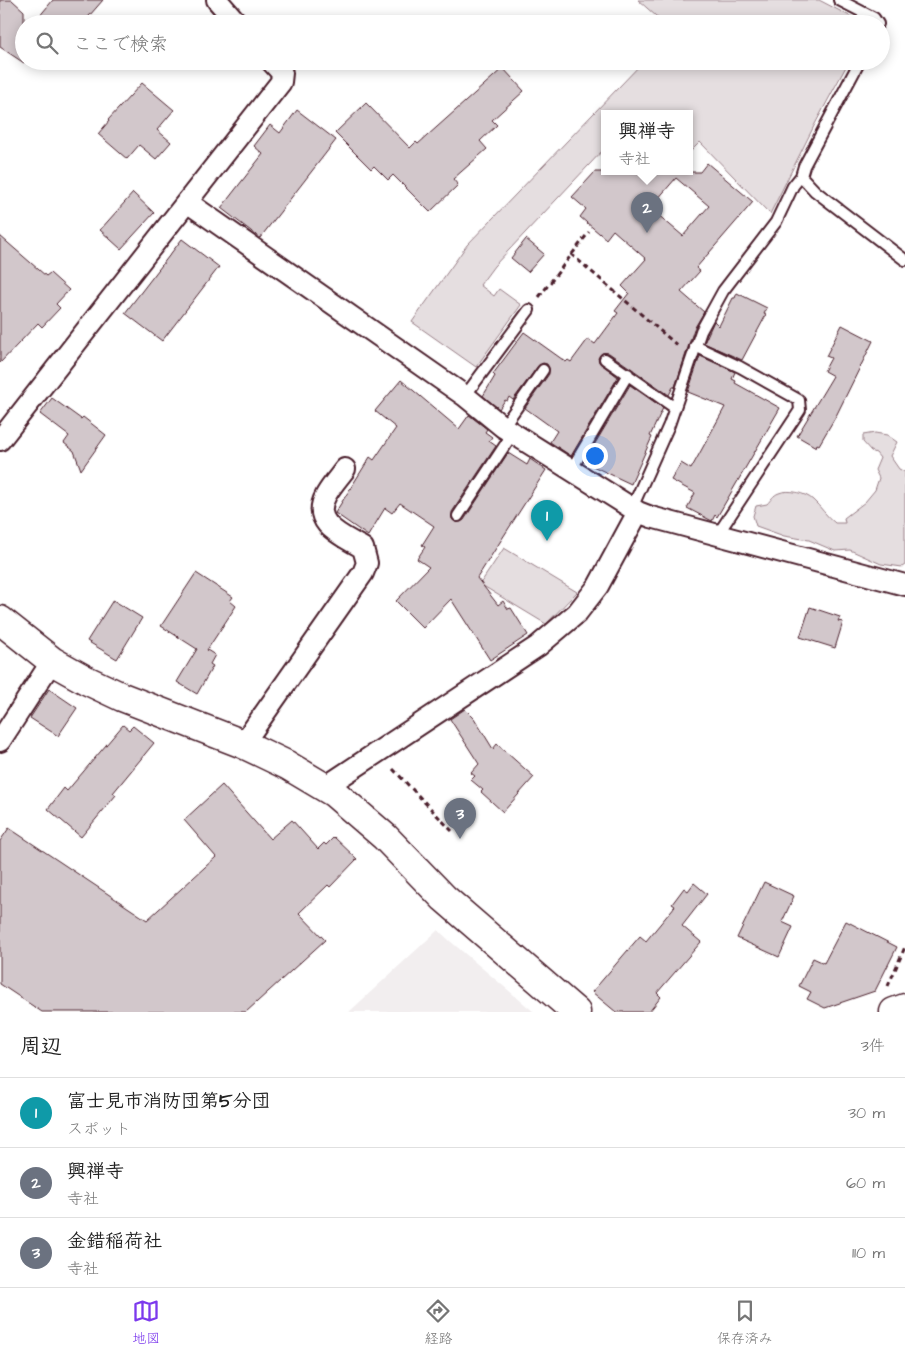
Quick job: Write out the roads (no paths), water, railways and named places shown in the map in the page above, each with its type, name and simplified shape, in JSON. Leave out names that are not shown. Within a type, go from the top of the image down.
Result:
[{"type":"street","points":[[217,0],[230,15]]},
{"type":"street","points":[[0,440],[280,82],[282,73],[279,70]]},
{"type":"street","points":[[186,202],[465,396],[508,430],[635,510],[905,585]]},
{"type":"street","points":[[243,744],[363,573],[367,563],[363,548],[330,527],[323,519],[322,511],[326,496],[345,469]]},
{"type":"street","points":[[325,787],[538,646],[577,614],[598,586],[635,510]]},
{"type":"street","points":[[0,620],[52,661],[86,680],[122,697],[243,744],[325,787],[348,804],[385,837],[444,898],[576,1012]]},
{"type":"street","points":[[0,741],[52,661]]},
{"type":"street","points":[[890,1000],[905,1008]]},
{"type":"lane","points":[[839,0],[868,15]]},
{"type":"lane","points":[[635,510],[675,408],[701,331],[723,292],[776,222],[793,186],[801,176],[804,166],[855,70]]},
{"type":"lane","points":[[801,176],[815,191],[905,260]]},
{"type":"lane","points":[[465,396],[529,310]]},
{"type":"lane","points":[[695,346],[740,366],[799,400],[800,410],[718,534]]},
{"type":"lane","points":[[605,359],[675,408]]},
{"type":"lane","points":[[458,516],[542,370]]},
{"type":"lane","points":[[571,470],[628,374]]},
{"type":"place","name":"興禅寺","points":[[647,233]]},
{"type":"place","name":"富士見市消防団第5分団","points":[[547,541]]},
{"type":"place","name":"金錯稲荷社","points":[[460,839]]}]
